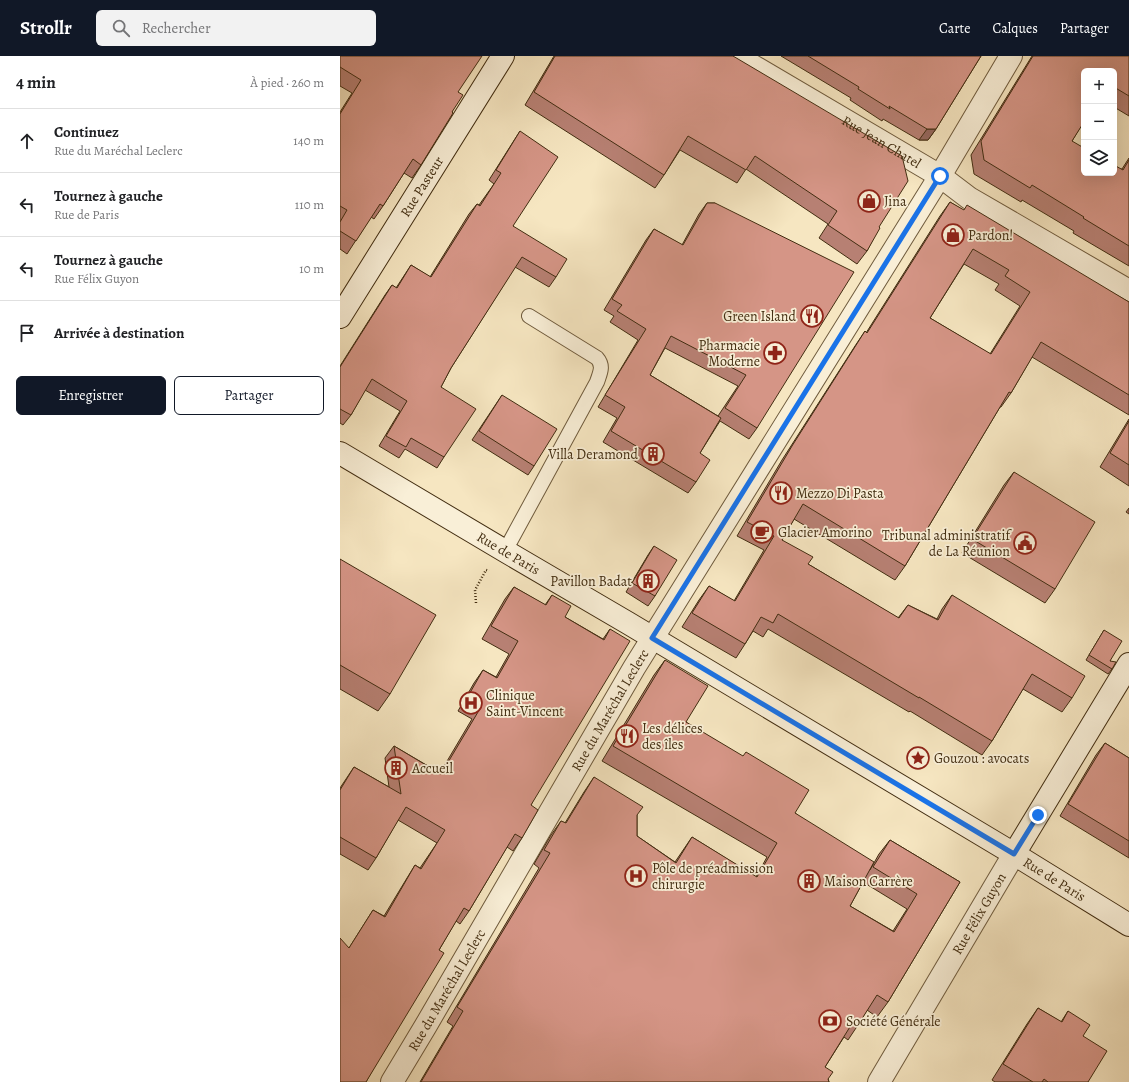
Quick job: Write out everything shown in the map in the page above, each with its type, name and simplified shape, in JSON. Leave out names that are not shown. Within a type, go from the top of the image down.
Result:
[{"type":"street","name":"Rue Pasteur","points":[[340,317],[503,56]]},
{"type":"street","name":"Rue Jean Chatel","points":[[736,56],[940,176],[969,198],[1129,291]]},
{"type":"street","name":"Rue du Maréchal Leclerc","points":[[392,1082],[652,638],[940,176],[1011,56]]},
{"type":"street","name":"Rue de Paris","points":[[340,453],[628,623],[1014,854],[1129,925]]},
{"type":"street","name":"Rue Félix Guyon","points":[[879,1082],[1129,664]]},
{"type":"lane","points":[[505,551],[597,382],[601,371],[600,362],[597,358],[529,316]]},
{"type":"path","points":[[476,603],[475,590],[486,570],[493,572]]},
{"type":"building","points":[[340,56],[482,56],[458,92],[463,95],[421,165],[413,159],[383,206],[380,204],[356,241],[340,231],[340,222],[347,210],[340,206],[340,114],[361,80],[340,67]]},
{"type":"building","points":[[555,56],[733,56],[902,156],[908,181],[879,227],[880,228],[867,251],[828,225],[837,211],[755,156],[746,170],[688,136],[664,175],[534,92]]},
{"type":"building","points":[[808,56],[981,56],[936,129],[927,129],[889,106],[890,109],[858,89],[859,87]]},
{"type":"building","points":[[1033,56],[1129,56],[1129,96],[1117,89],[1117,68],[1081,68],[1081,127],[1072,141],[1081,146],[1081,176],[1117,176],[1117,167],[1123,170],[1129,160],[1129,246],[1032,185],[1030,188],[984,160],[981,141]]},
{"type":"building","points":[[520,131],[558,157],[513,226],[567,259],[556,277],[522,257],[451,368],[441,387],[476,409],[444,457],[411,438],[406,447],[386,436],[407,401],[372,379],[351,415],[340,409],[340,367],[392,285],[397,288],[411,265],[431,277],[477,204],[480,206],[501,173],[496,170]]},
{"type":"building","points":[[950,202],[964,210],[967,205],[1129,302],[1129,395],[1041,342],[1011,393],[1009,392],[905,566],[803,504],[782,540],[813,557],[808,564],[899,618],[908,605],[938,620],[952,595],[1085,676],[1072,698],[1032,674],[992,741],[778,614],[773,623],[761,617],[745,644],[692,613],[709,586],[735,601],[774,536],[747,522],[792,446],[865,331],[867,333]],"holes":[[[973,249],[1009,270],[1005,276],[1030,292],[991,354],[930,318]]]},
{"type":"building","points":[[707,203],[715,203],[854,272],[757,428],[725,408],[746,375],[671,336],[650,375],[721,418],[700,453],[710,460],[696,482],[611,431],[625,407],[605,395],[646,329],[617,311],[622,305],[612,299],[654,229],[683,245]]},
{"type":"building","points":[[502,395],[557,429],[534,466],[479,431]]},
{"type":"building","points":[[1129,421],[1129,465],[1110,453]]},
{"type":"building","points":[[1014,472],[1095,522],[1055,589],[972,539]]},
{"type":"building","name":"Pavillon Badat","points":[[654,546],[677,560],[655,596],[632,583]]},
{"type":"building","points":[[340,559],[436,615],[390,694],[340,665]]},
{"type":"building","points":[[514,587],[546,605],[552,595],[571,606],[565,617],[604,640],[610,629],[630,641],[531,805],[538,810],[522,838],[515,834],[469,911],[464,908],[439,950],[444,953],[366,1082],[340,1082],[340,938],[349,948],[373,910],[385,917],[415,865],[421,869],[445,830],[406,807],[376,858],[340,837],[340,790],[354,767],[401,794],[394,746],[441,774],[481,707],[467,698],[483,670],[497,678],[518,641],[491,626]]},
{"type":"building","points":[[1104,630],[1122,641],[1110,661],[1116,662],[1112,669],[1089,655]]},
{"type":"building","points":[[665,660],[708,686],[686,722],[743,756],[746,752],[809,790],[795,813],[874,862],[850,906],[894,932],[917,894],[873,867],[890,840],[960,882],[888,1002],[877,995],[858,1025],[853,1022],[825,1067],[833,1072],[828,1079],[829,1082],[421,1082],[463,1011],[457,1007],[550,853],[544,850],[561,821],[566,823],[594,777],[643,807],[637,815],[637,836],[676,863],[692,837],[757,877],[777,843],[613,746]]},
{"type":"building","points":[[1105,743],[1129,758],[1129,841],[1068,804]]},
{"type":"building","points":[[1038,1008],[1062,1022],[1068,1011],[1090,1025],[1083,1036],[1107,1051],[1088,1082],[1048,1082],[1044,1079],[1042,1082],[1033,1082],[1003,1064]]},
{"type":"place","name":"Jina","points":[[869,201]]},
{"type":"place","name":"Pardon!","points":[[953,235]]},
{"type":"place","name":"Green Island","points":[[812,316]]},
{"type":"place","name":"Pharmacie Moderne","points":[[775,353]]},
{"type":"place","name":"Villa Deramond","points":[[653,454]]},
{"type":"place","name":"Mezzo Di Pasta","points":[[781,493]]},
{"type":"place","name":"Glacier Amorino","points":[[762,532]]},
{"type":"place","name":"Tribunal administratif de La Réunion","points":[[1025,543]]},
{"type":"place","name":"Pavillon Badat","points":[[648,581]]},
{"type":"place","name":"Clinique Saint-Vincent","points":[[471,703]]},
{"type":"place","name":"Les délices des îles","points":[[627,736]]},
{"type":"place","name":"Gouzou : avocats","points":[[918,758]]},
{"type":"place","name":"Accueil","points":[[396,768]]},
{"type":"place","name":"Pôle de préadmission chirurgie","points":[[636,876]]},
{"type":"place","name":"Maison Carrère","points":[[809,881]]},
{"type":"place","name":"Société Générale","points":[[830,1021]]},
{"type":"route","points":[[940,176],[652,638],[1014,854],[1038,815]]}]
